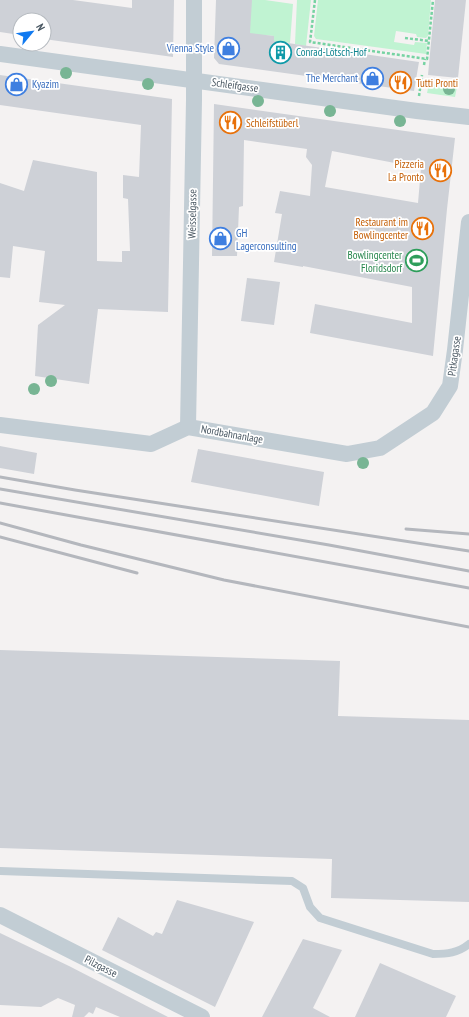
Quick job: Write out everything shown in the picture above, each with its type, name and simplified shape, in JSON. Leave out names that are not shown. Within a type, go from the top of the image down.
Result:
[{"type":"street","name":"Weisselgasse","points":[[188,427],[194,0]]},
{"type":"street","name":"Schleifgasse","points":[[0,54],[469,117]]},
{"type":"street","name":"Pitkagasse","points":[[347,454],[380,448],[385,445],[433,412],[450,386],[469,222]]},
{"type":"street","name":"Nordbahnanlage","points":[[0,425],[151,444],[188,427],[347,454]]},
{"type":"street","name":"Pilzgasse","points":[[0,915],[194,1015]]},
{"type":"lane","points":[[0,871],[292,880],[303,888],[310,907],[320,918],[434,954],[449,954],[463,949],[469,944]]},
{"type":"path","points":[[315,0],[310,42],[425,58]]},
{"type":"path","points":[[424,65],[425,58],[427,59],[433,0]]},
{"type":"path","points":[[405,38],[429,41]]},
{"type":"green space","points":[[246,0],[265,0],[293,4],[290,43],[274,41],[274,36],[248,36],[250,23]]},
{"type":"green space","points":[[297,0],[311,0],[306,46],[295,44]]},
{"type":"green space","points":[[318,0],[431,0],[428,36],[426,38],[417,37],[416,34],[396,31],[394,42],[414,45],[415,42],[427,43],[426,54],[316,39],[314,36]]},
{"type":"green space","points":[[429,84],[457,87],[455,97],[427,93]]},
{"type":"building","points":[[0,0],[73,0],[132,8],[132,0],[174,0],[173,57],[52,40],[52,12],[12,12],[12,34],[0,32]]},
{"type":"building","name":"Conrad-Lötsch-Hof","points":[[216,0],[252,0],[250,33],[274,36],[274,41],[419,62],[414,91],[219,64],[214,58]]},
{"type":"building","points":[[435,0],[466,0],[458,78],[428,75]]},
{"type":"building","points":[[0,75],[172,99],[168,312],[98,309],[89,384],[35,376],[38,325],[65,305],[39,302],[45,251],[13,246],[10,278],[0,277],[0,183],[24,191],[33,160],[97,172],[97,261],[122,262],[122,251],[130,251],[128,199],[123,198],[123,175],[139,177],[141,125],[0,105]]},
{"type":"building","points":[[214,104],[455,138],[433,356],[310,333],[315,304],[412,323],[412,287],[303,266],[274,262],[282,214],[275,213],[280,191],[310,196],[312,165],[306,157],[307,149],[244,140],[243,206],[239,207],[237,256],[212,256]],"holes":[[[332,151],[421,168],[418,203],[325,187]]]},
{"type":"building","points":[[247,278],[280,282],[274,325],[241,321]]},
{"type":"building","points":[[0,446],[37,453],[34,474],[0,468]]},
{"type":"building","points":[[198,449],[324,472],[319,506],[191,482]]},
{"type":"building","points":[[0,650],[340,661],[338,716],[469,720],[469,902],[331,898],[332,859],[0,848]]},
{"type":"building","points":[[177,900],[254,922],[215,1007],[102,950],[118,917],[153,936],[156,932],[162,934]]},
{"type":"building","points":[[0,933],[69,966],[168,1017],[120,1017],[96,1007],[93,1014],[89,1012],[84,1017],[72,1017],[75,1005],[58,998],[41,1007],[0,1005]]},
{"type":"building","points":[[303,939],[342,950],[313,1008],[330,1017],[262,1017]]},
{"type":"building","points":[[380,963],[456,996],[446,1017],[355,1017]]},
{"type":"railway","points":[[0,477],[469,551]]},
{"type":"railway","points":[[0,489],[329,545],[469,571]]},
{"type":"railway","points":[[0,503],[469,588]]},
{"type":"railway","points":[[0,523],[81,545],[224,580],[469,627]]},
{"type":"railway","points":[[406,529],[469,534]]},
{"type":"railway","points":[[0,537],[137,573]]},
{"type":"place","name":"Vienna Style","points":[[229,48]]},
{"type":"place","name":"Conrad-Lötsch-Hof","points":[[281,52]]},
{"type":"place","name":"The Merchant","points":[[373,78]]},
{"type":"place","name":"Tutti Pronti","points":[[401,83]]},
{"type":"place","name":"Kyazim","points":[[17,84]]},
{"type":"place","name":"Schleifstüberl","points":[[230,123]]},
{"type":"place","name":"Pizzeria La Pronto","points":[[440,170]]},
{"type":"place","name":"Restaurant im Bowlingcenter","points":[[423,228]]},
{"type":"place","name":"GH Lagerconsulting","points":[[221,239]]},
{"type":"place","name":"Bowlingcenter Floridsdorf","points":[[417,261]]}]
